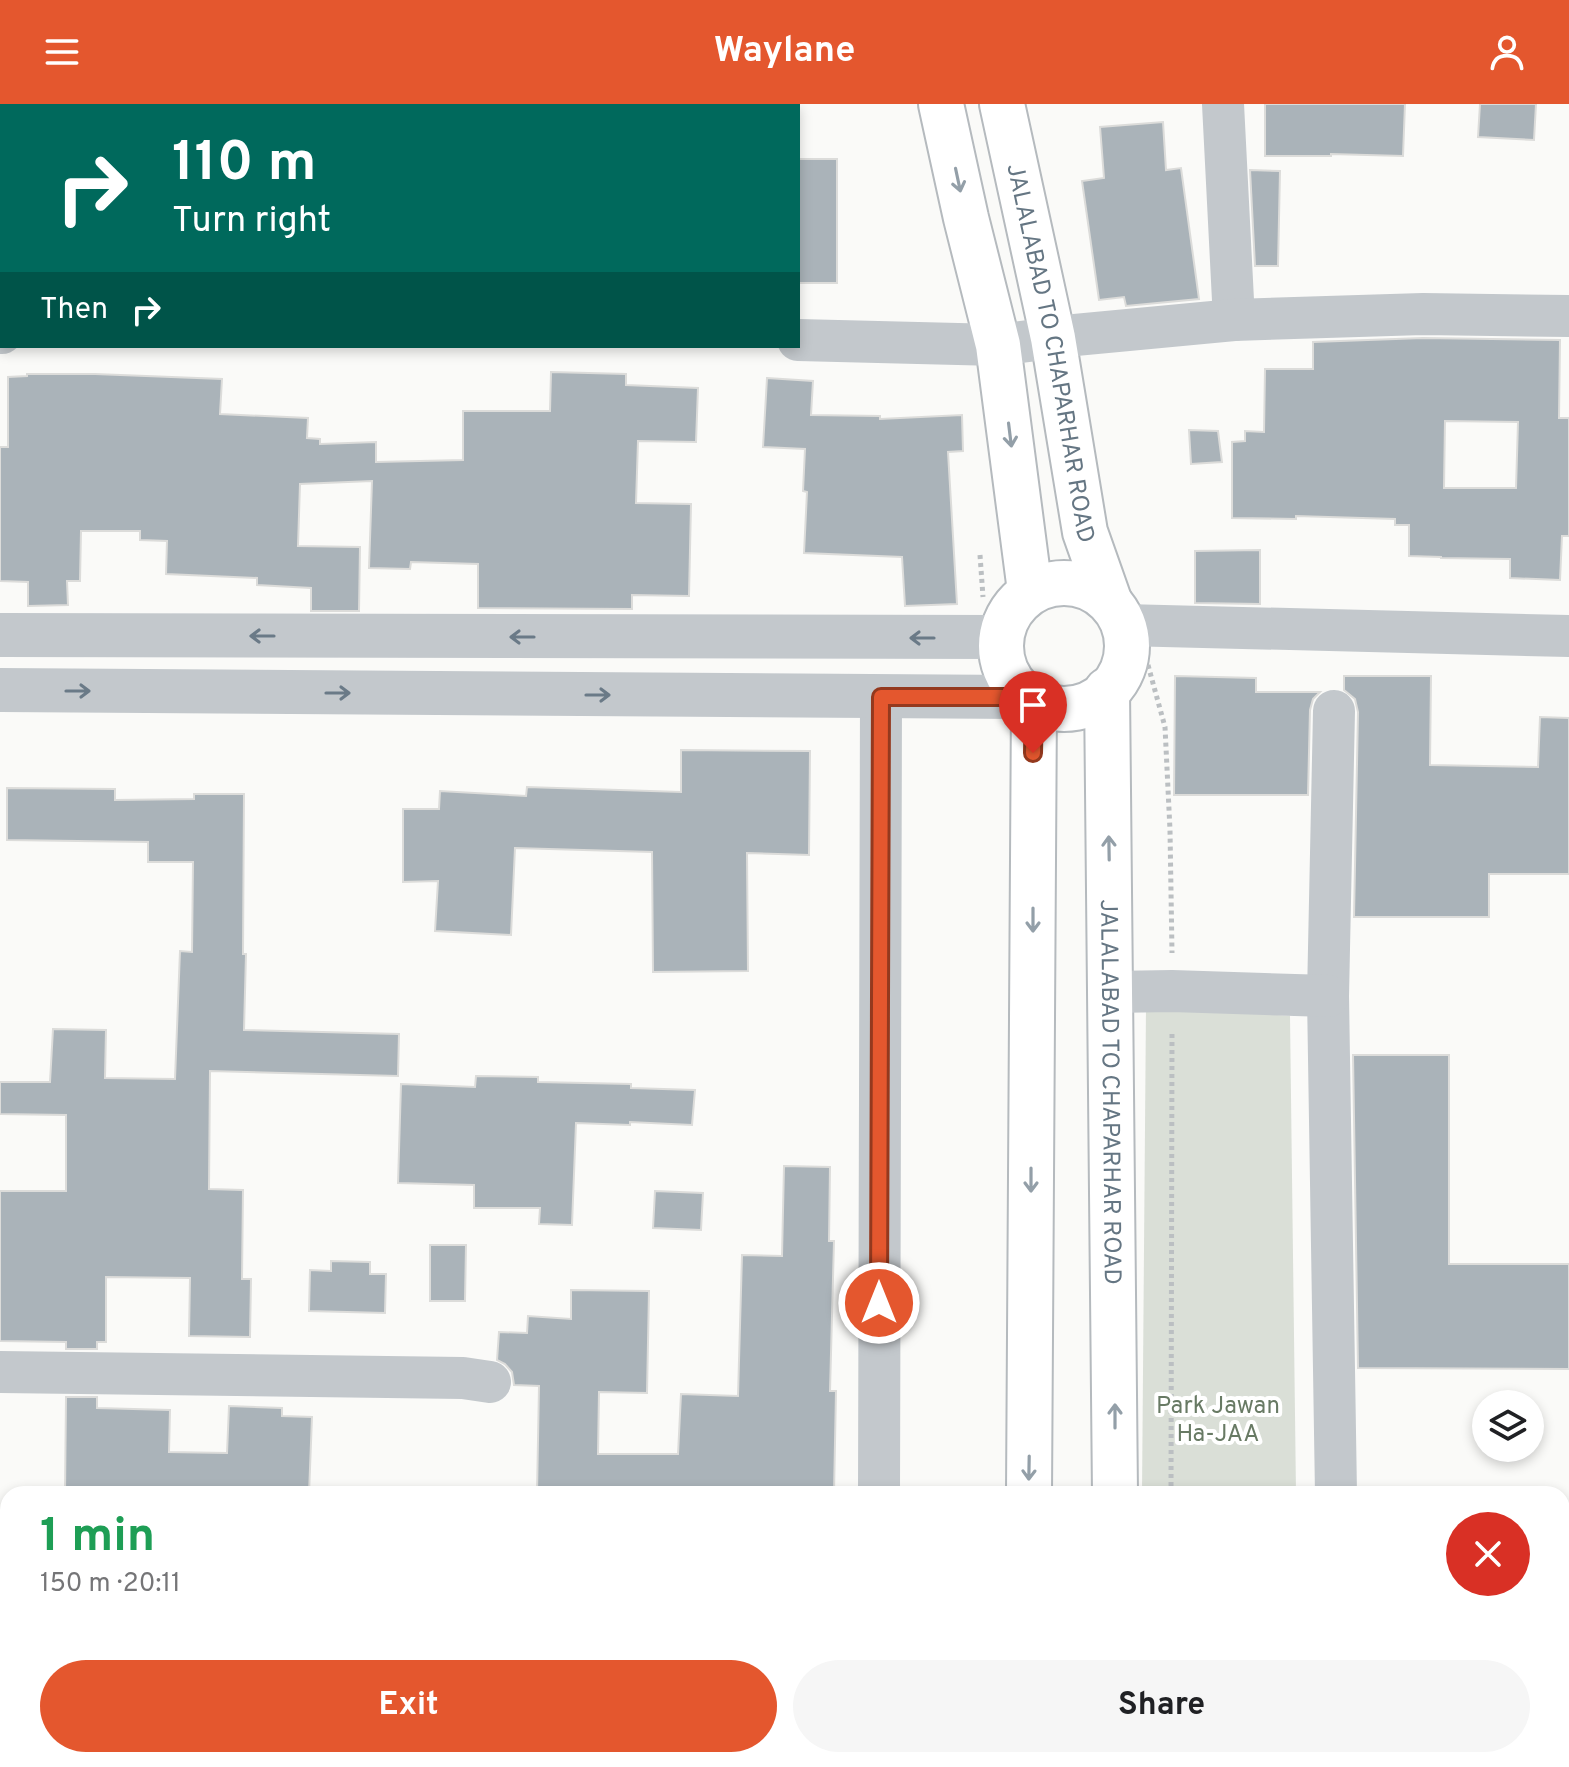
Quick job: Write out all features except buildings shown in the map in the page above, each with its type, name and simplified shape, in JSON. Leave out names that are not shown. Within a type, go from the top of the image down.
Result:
[{"type":"main road","points":[[941,104],[998,345],[1030,591]]},
{"type":"main road","name":"JALALABAD TO CHAPARHAR ROAD","points":[[1002,104],[1053,338],[1085,532],[1117,613]]},
{"type":"main road","points":[[1057,582],[1085,585],[1117,613],[1128,654],[1118,680],[1097,700],[1070,709],[1042,706],[1018,690],[1003,666],[1000,637],[1010,611],[1030,591],[1057,582]]},
{"type":"main road","name":"JALALABAD TO CHAPARHAR ROAD","points":[[1107,690],[1115,1486]]},
{"type":"main road","points":[[1029,700],[1029,1486]]},
{"type":"street","points":[[1223,104],[1234,320]]},
{"type":"street","points":[[800,340],[998,345],[1234,320],[1423,314],[1569,316]]},
{"type":"street","points":[[1117,613],[1569,636]]},
{"type":"street","points":[[0,635],[1000,637]]},
{"type":"street","points":[[0,690],[1029,700]]},
{"type":"street","points":[[879,1486],[881,697]]},
{"type":"street","points":[[1334,711],[1328,996],[1336,1486]]},
{"type":"street","points":[[1111,992],[1328,996]]},
{"type":"street","points":[[0,1372],[463,1378],[490,1382]]},
{"type":"green space","name":"Park Jawan Ha-JAA","points":[[1146,1006],[1290,1016],[1296,1486],[1142,1486]]},
{"type":"route","points":[[879,1303],[881,697],[1025,697],[1034,702],[1033,753]]}]
